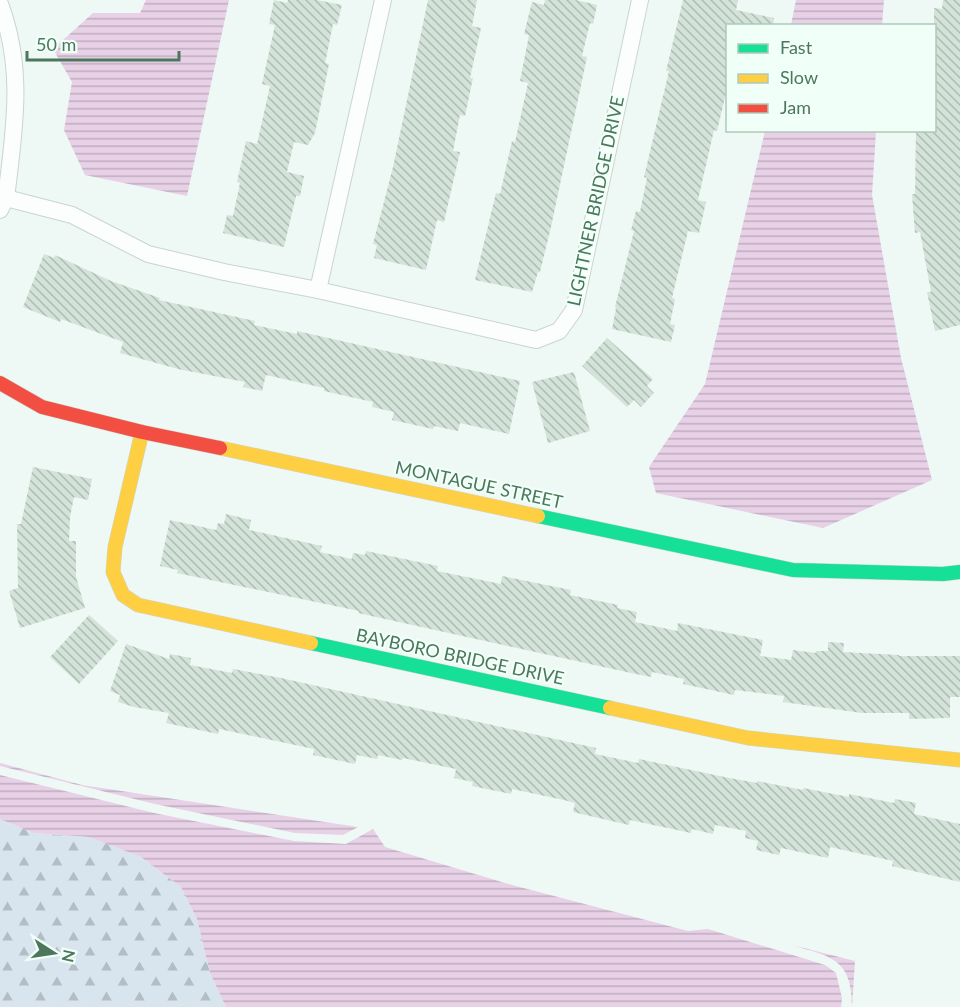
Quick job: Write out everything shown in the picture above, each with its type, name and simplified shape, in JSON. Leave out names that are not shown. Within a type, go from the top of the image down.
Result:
[{"type":"street","points":[[318,290],[383,0]]},
{"type":"street","name":"LIGHTNER BRIDGE DRIVE","points":[[3,204],[72,215],[148,254],[536,340],[559,331],[574,310],[640,0]]},
{"type":"street","points":[[0,6],[13,45],[17,104],[3,204]]},
{"type":"street","name":"MONTAGUE STREET","points":[[0,383],[42,407],[142,432],[793,570],[943,574],[960,572]]},
{"type":"street","name":"BAYBORO BRIDGE DRIVE","points":[[142,432],[115,547],[113,572],[123,595],[138,605],[748,738],[960,760]]},
{"type":"green space","points":[[0,819],[34,833],[89,837],[141,857],[181,887],[197,919],[210,973],[226,1007],[0,1007]]},
{"type":"shaded area","points":[[146,0],[229,0],[187,196],[85,175],[64,130],[72,82],[53,49],[93,13],[140,13]]},
{"type":"shaded area","points":[[796,0],[884,0],[882,24],[791,24]]},
{"type":"shaded area","points":[[765,132],[876,132],[872,195],[901,358],[932,480],[823,528],[656,493],[649,467],[705,384]]},
{"type":"shaded area","points":[[0,763],[82,785],[358,827],[343,835],[295,833],[155,804],[0,766]]},
{"type":"shaded area","points":[[0,775],[154,813],[294,841],[346,844],[373,829],[385,847],[512,885],[688,931],[708,929],[825,965],[836,973],[842,998],[841,1007],[226,1007],[210,973],[197,919],[181,887],[141,857],[89,837],[34,833],[0,819]]},
{"type":"shaded area","points":[[792,945],[855,961],[852,1007],[851,991],[844,969],[829,957]]},
{"type":"building","points":[[274,0],[287,3],[288,0],[317,0],[342,5],[337,25],[333,24],[325,63],[329,64],[315,133],[308,145],[294,142],[287,172],[304,176],[300,196],[296,196],[284,247],[223,233],[227,215],[233,216],[240,183],[237,182],[246,141],[257,144],[270,86],[262,84],[275,25],[269,24]]},
{"type":"building","points":[[428,0],[477,0],[472,26],[481,28],[470,78],[473,78],[465,116],[460,115],[453,151],[460,152],[444,222],[437,220],[426,270],[374,258],[377,245],[373,244],[393,167]]},
{"type":"building","points":[[545,0],[576,0],[597,5],[582,56],[587,57],[551,227],[540,272],[538,272],[532,292],[475,280],[496,193],[500,194],[512,141],[515,142],[528,83],[520,81],[529,35],[524,34],[532,2],[544,5]]},
{"type":"building","points":[[683,0],[738,0],[736,10],[774,18],[773,24],[726,24],[726,93],[717,131],[714,130],[698,200],[706,202],[699,233],[688,231],[672,298],[675,299],[670,324],[675,325],[671,342],[612,329],[615,307],[634,231],[631,230],[636,211],[640,212],[647,178],[644,177],[669,71],[666,71]]},
{"type":"building","points":[[943,0],[960,0],[960,325],[935,331],[927,292],[931,292],[920,232],[915,233],[912,194],[915,194],[916,132],[936,132],[934,8],[942,9]]},
{"type":"building","points":[[44,254],[54,258],[55,255],[111,281],[160,298],[159,300],[255,321],[254,325],[297,334],[297,331],[520,381],[509,434],[460,423],[458,431],[434,426],[433,429],[392,420],[394,412],[372,407],[373,402],[324,391],[324,388],[266,375],[262,391],[243,387],[245,382],[178,369],[120,353],[123,342],[61,319],[60,322],[23,307]]},
{"type":"building","points":[[607,338],[653,379],[647,386],[654,393],[641,407],[634,400],[627,407],[582,366]]},
{"type":"building","points":[[574,372],[590,431],[548,443],[532,382]]},
{"type":"building","points":[[33,467],[92,479],[88,500],[74,497],[70,517],[69,541],[76,541],[76,577],[85,608],[20,628],[9,591],[18,588],[17,524],[21,524]]},
{"type":"building","points":[[226,514],[251,520],[249,530],[322,546],[320,552],[352,559],[353,553],[365,555],[366,551],[438,566],[437,571],[501,584],[502,576],[571,590],[570,595],[618,605],[617,608],[637,612],[635,622],[677,631],[678,623],[763,640],[760,656],[791,660],[793,650],[816,653],[816,651],[828,651],[828,642],[844,643],[843,652],[899,656],[960,656],[960,697],[950,697],[950,718],[909,719],[909,713],[862,713],[783,702],[784,696],[735,690],[734,695],[683,684],[684,679],[652,672],[651,677],[631,673],[358,613],[359,611],[177,573],[178,570],[160,566],[170,520],[216,530],[218,523],[224,524]]},
{"type":"building","points":[[89,615],[118,641],[79,684],[50,657]]},
{"type":"building","points":[[126,644],[169,659],[170,654],[191,658],[190,665],[232,673],[233,669],[281,678],[596,748],[595,754],[638,763],[639,759],[757,783],[757,781],[849,797],[849,794],[894,803],[895,799],[916,803],[914,814],[960,824],[960,882],[892,866],[893,861],[830,847],[828,858],[781,848],[779,855],[756,850],[758,841],[745,838],[746,831],[715,825],[713,834],[692,829],[691,833],[630,820],[629,825],[573,812],[575,803],[564,800],[512,789],[511,794],[472,786],[473,782],[454,778],[456,769],[403,758],[402,760],[378,755],[377,759],[357,755],[355,764],[313,755],[314,749],[219,729],[218,734],[166,723],[169,713],[118,702],[120,695],[110,691]]},
{"type":"traffic: fast","points":[[538,516],[793,570],[943,574],[960,572]]},
{"type":"traffic: fast","points":[[311,643],[610,708]]},
{"type":"traffic: slow","points":[[142,432],[115,547],[113,572],[123,595],[138,605],[311,643]]},
{"type":"traffic: slow","points":[[220,448],[538,516]]},
{"type":"traffic: slow","points":[[610,708],[748,738],[960,760]]},
{"type":"traffic: jam","points":[[0,383],[42,407],[142,432],[220,448]]}]
